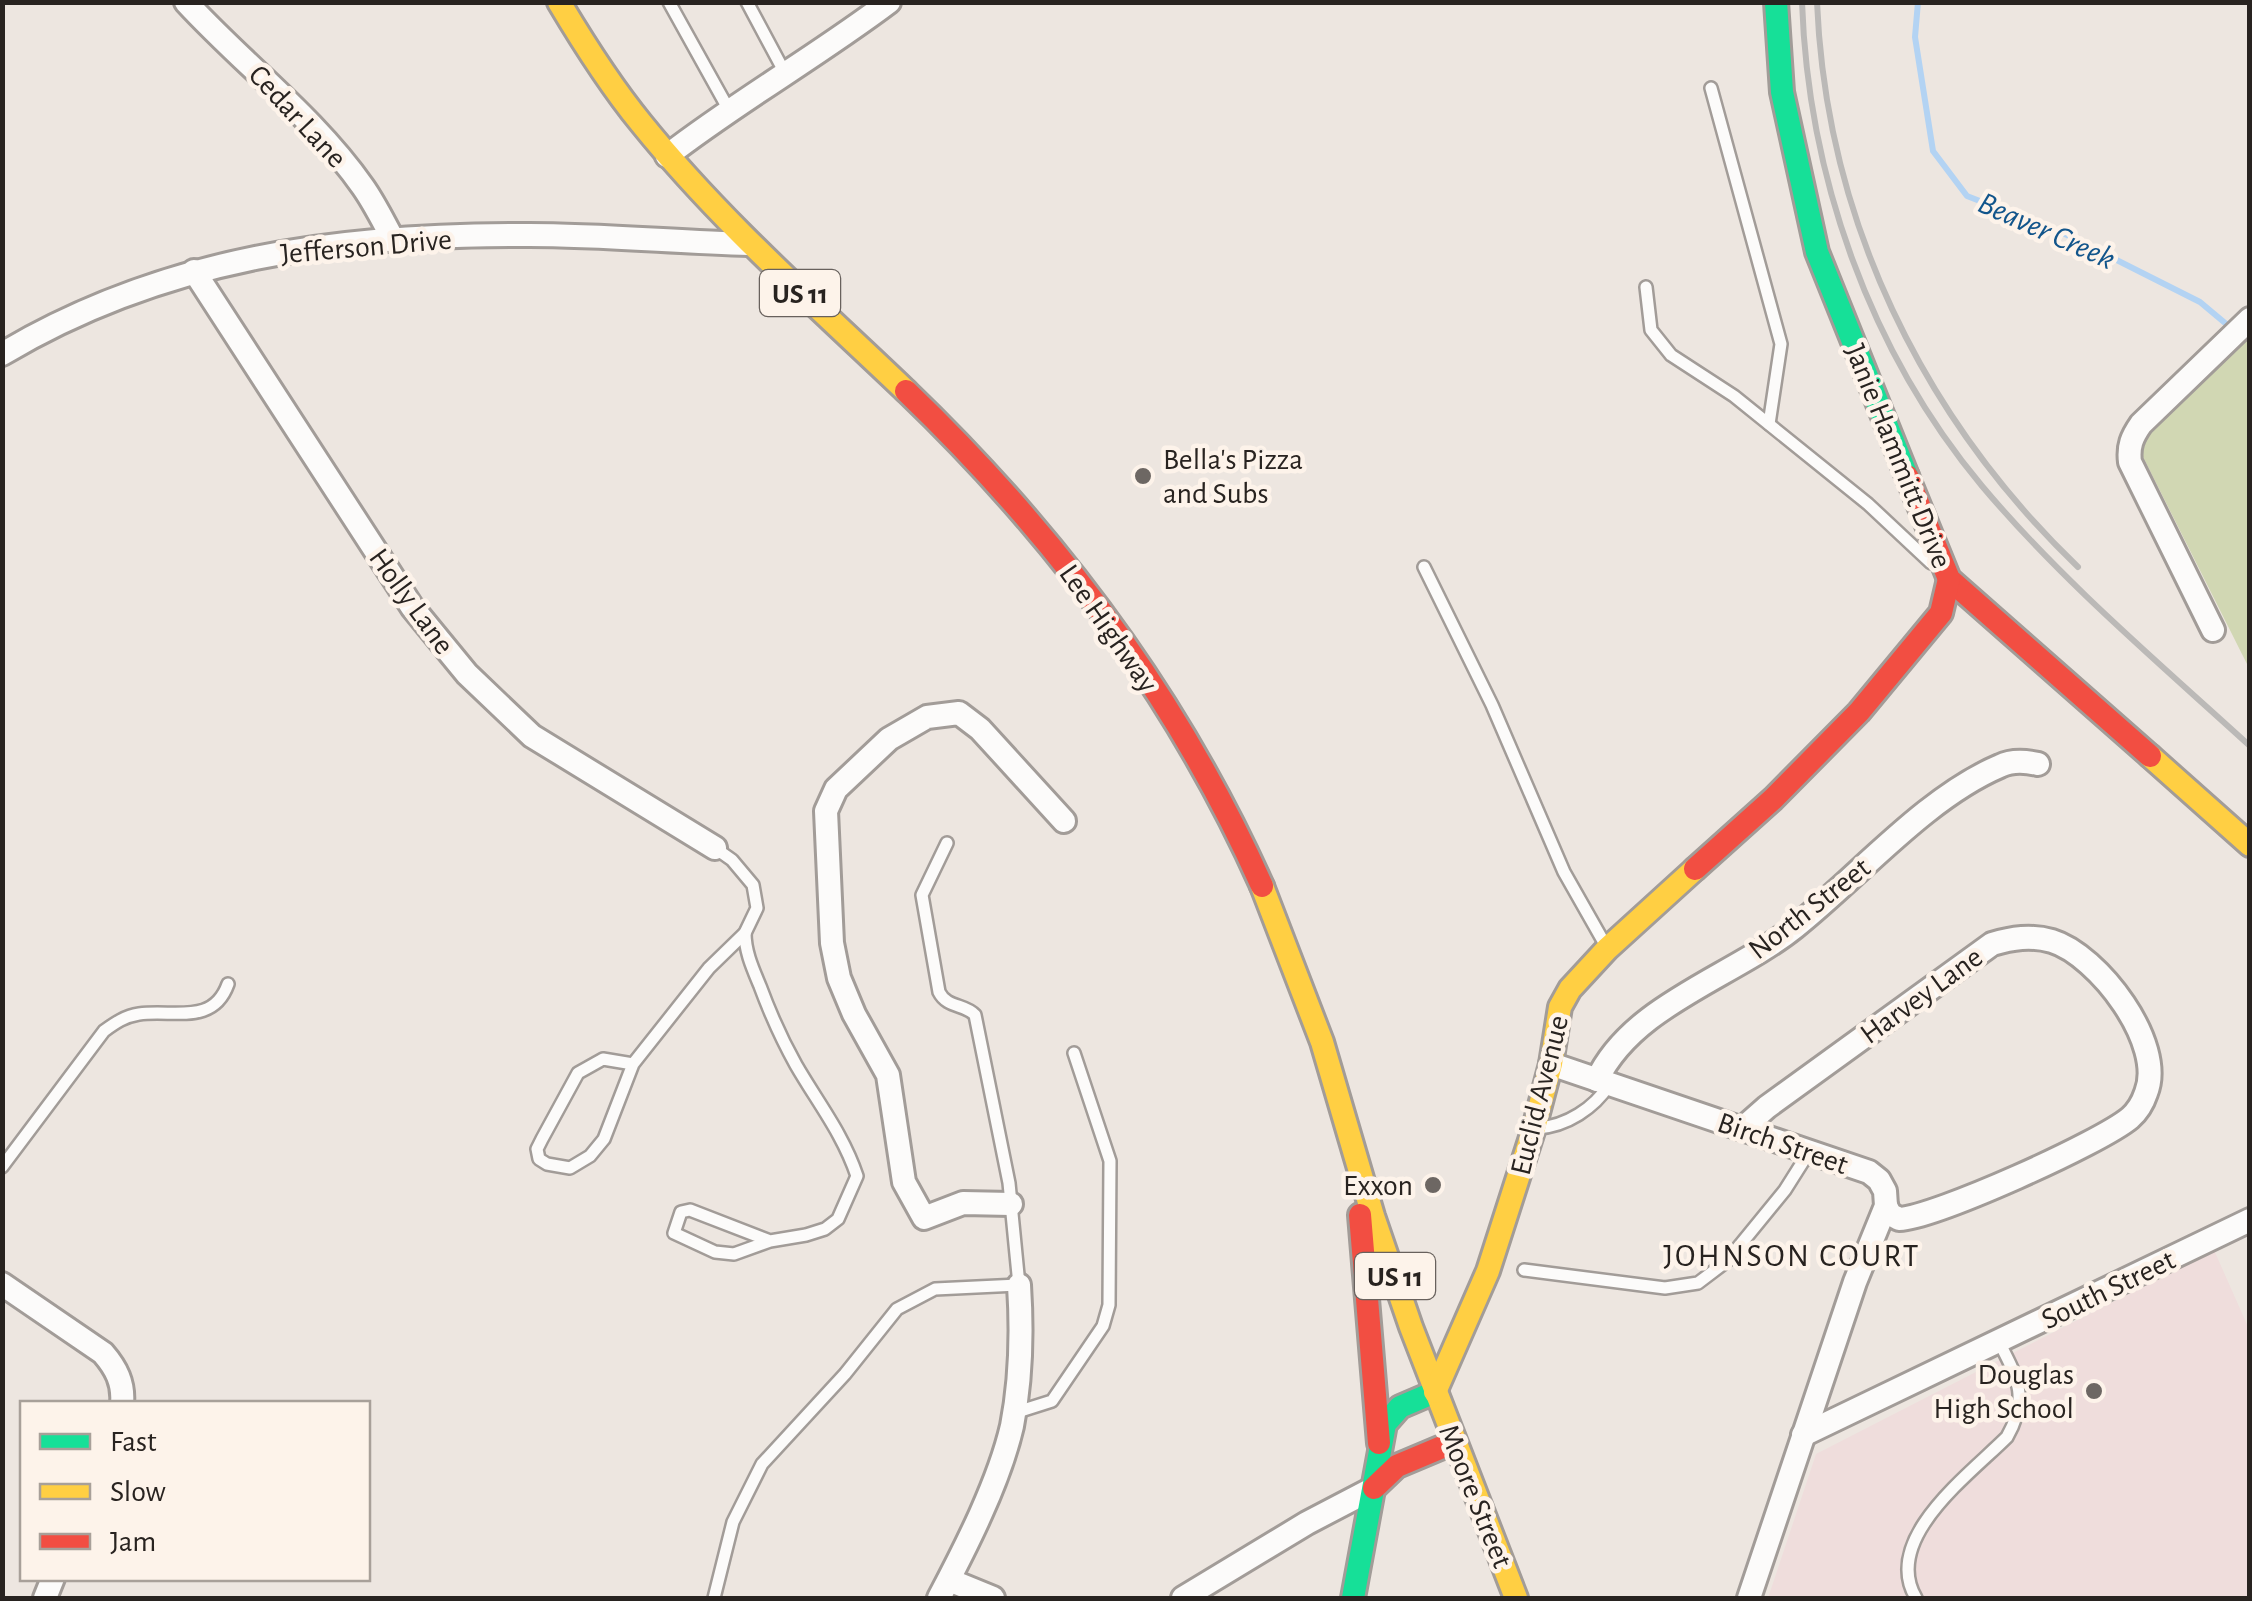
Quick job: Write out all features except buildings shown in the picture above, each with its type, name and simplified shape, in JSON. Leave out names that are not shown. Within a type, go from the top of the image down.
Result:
[{"type":"main road","name":"Lee Highway","points":[[558,2],[608,82],[667,156],[749,244],[988,475],[1116,630],[1209,781],[1280,929],[1321,1038],[1355,1160],[1436,1392]]},
{"type":"main road","name":"Janie Hammitt Drive","points":[[1776,2],[1782,92],[1817,252],[1948,579],[2250,846]]},
{"type":"main road","name":"Euclid Avenue","points":[[1436,1392],[1488,1272],[1534,1128],[1560,1007],[1570,989],[1607,949],[1773,798],[1860,712],[1940,613],[1947,598],[1948,579]]},
{"type":"main road","points":[[1355,1160],[1379,1443]]},
{"type":"main road","points":[[1352,1598],[1384,1424],[1400,1407],[1436,1392]]},
{"type":"main road","name":"Moore Street","points":[[1436,1392],[1516,1598]]},
{"type":"main road","points":[[1374,1488],[1397,1466],[1454,1442]]},
{"type":"street","name":"Cedar Lane","points":[[186,2],[282,94],[331,148],[363,187],[394,241]]},
{"type":"street","points":[[667,156],[888,2]]},
{"type":"street","name":"Jefferson Drive","points":[[2,354],[80,312],[157,281],[246,258],[394,241],[532,235],[749,244]]},
{"type":"street","name":"Holly Lane","points":[[194,271],[412,607],[467,674],[532,736],[715,848]]},
{"type":"street","points":[[2213,630],[2136,477],[2128,450],[2140,424],[2248,320]]},
{"type":"street","points":[[1011,1204],[963,1203],[924,1218],[907,1190],[888,1075],[839,978],[832,943],[826,811],[842,782],[889,739],[927,717],[959,714],[980,728],[1064,820]]},
{"type":"street","name":"North Street","points":[[1603,1082],[1608,1057],[1619,1045],[1669,1006],[1792,930],[1941,803],[2001,765],[2018,761],[2038,764]]},
{"type":"street","name":"Harvey Lane","points":[[1742,1129],[1767,1106],[1992,944],[2033,937],[2070,949],[2092,966],[2131,1017],[2144,1048],[2150,1071],[2140,1106],[2128,1119],[2082,1147],[1953,1202],[1899,1219],[1886,1206]]},
{"type":"street","name":"Birch Street","points":[[1550,1064],[1869,1172],[1884,1191],[1886,1206]]},
{"type":"street","points":[[1749,1598],[1854,1282],[1886,1206]]},
{"type":"street","name":"South Street","points":[[1803,1435],[2250,1220]]},
{"type":"street","points":[[2,1284],[103,1353],[121,1383],[122,1401]]},
{"type":"street","points":[[993,1598],[944,1589],[996,1474],[1014,1413],[1020,1359],[1019,1285]]},
{"type":"street","points":[[1183,1598],[1307,1523],[1374,1488]]},
{"type":"lane","points":[[669,2],[729,110]]},
{"type":"lane","points":[[747,2],[786,74]]},
{"type":"lane","points":[[1712,88],[1782,344],[1769,424]]},
{"type":"lane","points":[[1646,287],[1651,330],[1671,355],[1734,396],[1868,504],[1948,579]]},
{"type":"lane","points":[[1424,567],[1492,705],[1564,872],[1607,949]]},
{"type":"lane","points":[[714,1598],[733,1522],[762,1464],[845,1374],[897,1309],[935,1289],[1019,1285],[1011,1204],[975,1016],[971,1010],[948,1002],[940,992],[922,895],[947,844]]},
{"type":"lane","points":[[715,848],[732,860],[753,885],[757,908],[745,934],[745,946],[769,1011],[797,1066],[848,1149],[857,1176],[838,1220],[826,1229],[770,1241],[734,1254],[715,1252],[674,1233],[681,1212],[690,1210],[770,1241]]},
{"type":"lane","points":[[633,1064],[603,1059],[578,1073],[537,1150],[538,1159],[570,1168],[590,1156],[604,1139],[633,1064],[718,957],[745,934]]},
{"type":"lane","points":[[2,1167],[104,1031],[138,1014],[196,1014],[210,1009],[219,1002],[228,984]]},
{"type":"lane","points":[[1014,1413],[1052,1401],[1103,1326],[1109,1305],[1110,1161],[1074,1053]]},
{"type":"lane","points":[[1534,1128],[1552,1127],[1596,1105],[1603,1082]]},
{"type":"lane","points":[[1524,1270],[1665,1288],[1698,1283],[1727,1261],[1785,1190],[1809,1152]]},
{"type":"lane","points":[[1916,1598],[1907,1572],[1908,1558],[1920,1528],[2006,1437],[2017,1419],[2019,1385],[1998,1342]]},
{"type":"shaded area","name":"Douglas High School","points":[[2214,1250],[2249,1329],[2249,1598],[1768,1598],[1816,1454]]},
{"type":"green space","points":[[2249,336],[2249,668],[2137,445]]},
{"type":"waterway","name":"Beaver Creek","points":[[1918,2],[1915,37],[1933,151],[1967,196],[2067,235],[2200,302],[2231,328]]},
{"type":"railway","points":[[1802,2],[1817,132],[1832,196],[1877,320],[1907,378],[1942,434],[2013,521],[2112,620],[2250,746]]},
{"type":"railway","points":[[1817,2],[1824,82],[1840,161],[1862,237],[1892,310],[1929,380],[1973,446],[2022,509],[2078,567]]},
{"type":"traffic: fast","points":[[1776,2],[1782,92],[1817,252],[1907,476]]},
{"type":"traffic: fast","points":[[1353,1598],[1385,1424],[1400,1407],[1435,1392]]},
{"type":"traffic: slow","points":[[559,2],[619,94],[671,159],[769,261],[906,391]]},
{"type":"traffic: slow","points":[[2150,756],[2250,845]]},
{"type":"traffic: slow","points":[[1435,1392],[1488,1271],[1534,1128],[1551,1064],[1560,1007],[1570,989],[1607,949],[1695,869]]},
{"type":"traffic: slow","points":[[1262,886],[1322,1042],[1373,1216],[1411,1327],[1516,1598]]},
{"type":"traffic: jam","points":[[906,391],[1012,502],[1108,621],[1192,749],[1262,886]]},
{"type":"traffic: jam","points":[[1907,476],[1949,579],[2150,756]]},
{"type":"traffic: jam","points":[[1695,869],[1773,799],[1859,712],[1941,613],[1949,579]]},
{"type":"traffic: jam","points":[[1360,1215],[1379,1443]]},
{"type":"traffic: jam","points":[[1374,1488],[1397,1466],[1454,1442]]},
{"type":"place","name":"Bella's Pizza and Subs","points":[[1143,476]]},
{"type":"place","name":"Exxon","points":[[1433,1185]]},
{"type":"place","name":"Douglas High School","points":[[2094,1391]]},
{"type":"district","name":"JOHNSON COURT","points":[[1792,1255]]}]
